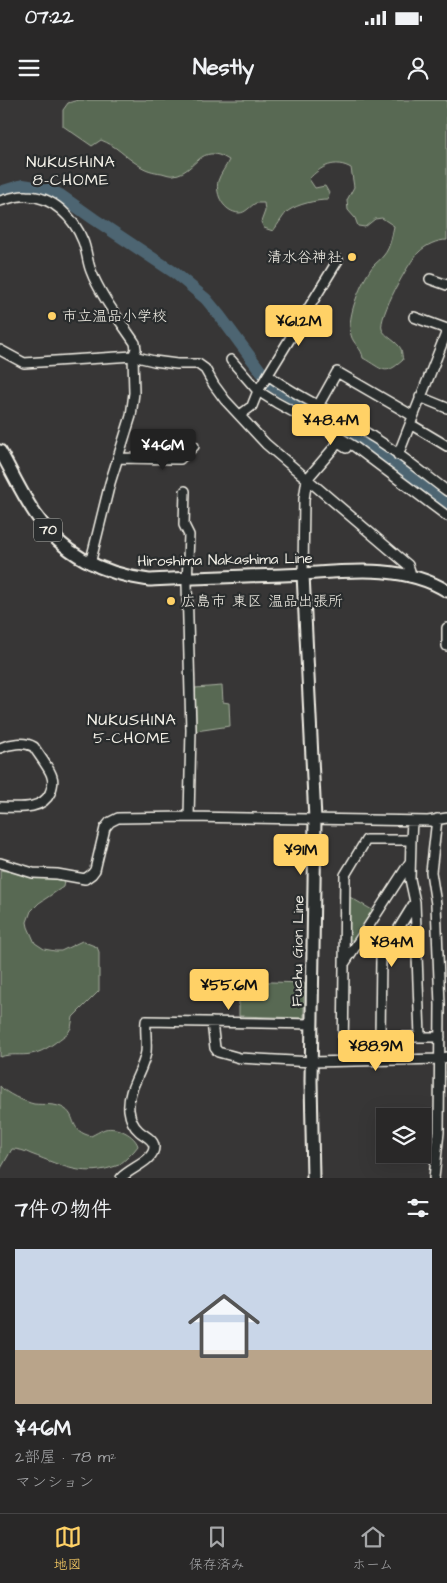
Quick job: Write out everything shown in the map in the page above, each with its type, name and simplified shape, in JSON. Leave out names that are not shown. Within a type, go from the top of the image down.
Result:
[{"type":"main road","name":"Hiroshima Nakashima Line","points":[[0,451],[28,503],[45,527],[67,548],[90,564],[120,575],[149,580],[373,571],[410,577],[446,587]]},
{"type":"main road","name":"Fuchu Gion Line","points":[[303,574],[315,819],[312,1024],[313,1178]]},
{"type":"street","points":[[0,201],[26,196],[41,198],[65,212],[84,242],[91,271],[97,283],[135,343],[136,349],[133,356],[134,394],[131,416],[110,483],[90,564]]},
{"type":"street","points":[[240,415],[252,406],[258,390],[338,260]]},
{"type":"street","points":[[430,279],[447,286]]},
{"type":"street","points":[[398,455],[447,330],[414,317]]},
{"type":"street","points":[[0,350],[24,363],[133,356],[177,364],[198,364],[205,369],[214,385],[266,444],[408,566],[410,577]]},
{"type":"street","points":[[230,360],[258,390],[277,403],[334,434],[447,516]]},
{"type":"street","points":[[318,406],[337,372],[447,446]]},
{"type":"street","points":[[268,375],[285,388],[373,436],[447,491]]},
{"type":"street","points":[[420,397],[447,408]]},
{"type":"street","points":[[303,574],[304,500],[308,479],[338,443],[355,454],[366,456]]},
{"type":"street","points":[[118,458],[180,459],[194,446]]},
{"type":"street","points":[[185,491],[184,525],[189,535],[191,730],[189,817]]},
{"type":"street","points":[[447,628],[447,646]]},
{"type":"street","points":[[0,748],[9,744],[30,744],[34,747],[52,777],[52,786],[48,796],[39,804],[30,807],[0,807]]},
{"type":"street","points":[[0,863],[33,873],[57,874],[85,879],[95,870],[105,828],[110,822],[118,818],[189,817],[428,822],[447,818]]},
{"type":"street","points":[[434,1178],[439,1132],[443,1058],[440,1037],[442,945],[430,872],[437,819]]},
{"type":"street","points":[[412,821],[410,879],[415,902],[420,1036]]},
{"type":"street","points":[[343,1061],[345,874],[366,840],[411,840]]},
{"type":"street","points":[[344,964],[411,861]]},
{"type":"street","points":[[380,1037],[380,957],[415,902]]},
{"type":"street","points":[[122,1178],[130,1170],[144,1162],[154,1149],[154,1145],[150,1140],[135,1127],[129,1111],[129,1098],[146,1053],[146,1021],[312,1024]]},
{"type":"street","points":[[212,1022],[215,1048],[218,1052],[240,1058],[312,1062],[443,1058]]},
{"type":"street","points":[[343,1037],[440,1037]]},
{"type":"green space","points":[[78,100],[447,100],[447,240],[428,245],[414,257],[395,289],[382,323],[384,332],[401,349],[403,360],[392,368],[383,370],[363,358],[351,335],[351,319],[356,299],[369,272],[388,249],[394,226],[382,218],[375,219],[365,227],[358,226],[355,218],[348,210],[347,200],[354,187],[351,168],[345,165],[334,164],[323,167],[318,171],[309,179],[315,188],[325,186],[329,193],[328,200],[307,203],[286,212],[273,231],[264,228],[261,222],[265,211],[264,203],[256,203],[246,211],[239,213],[229,210],[222,202],[217,186],[229,160],[219,155],[211,154],[199,159],[182,173],[173,175],[146,169],[107,142],[101,140],[92,146],[63,126],[63,110],[68,103]]},
{"type":"green space","points":[[222,686],[223,702],[229,703],[230,726],[196,731],[195,688]]},
{"type":"green space","points":[[0,870],[64,881],[63,887],[39,903],[31,911],[27,922],[28,927],[35,943],[44,949],[61,951],[82,941],[97,947],[99,952],[99,991],[73,1017],[68,1033],[51,1046],[31,1054],[0,1057]]},
{"type":"green space","points":[[348,896],[374,911],[356,940],[348,940]]},
{"type":"green space","points":[[239,981],[304,983],[304,1018],[239,1016]]},
{"type":"green space","points":[[0,1086],[11,1094],[34,1104],[54,1105],[65,1109],[69,1112],[79,1131],[84,1134],[91,1136],[110,1128],[120,1130],[133,1138],[138,1146],[119,1165],[95,1171],[65,1167],[24,1151],[12,1149],[0,1170]]},
{"type":"waterway","points":[[0,192],[23,185],[47,189],[60,195],[175,273],[206,299],[271,385],[345,429],[447,503]]},
{"type":"place","name":"清水谷神社","points":[[352,257]]},
{"type":"place","name":"市立温品小学校","points":[[52,316]]},
{"type":"place","name":"広島市 東区 温品出張所","points":[[171,601]]},
{"type":"district","name":"NUKUSHINA 8-CHOME","points":[[71,171]]},
{"type":"district","name":"NUKUSHINA 5-CHOME","points":[[132,729]]}]
